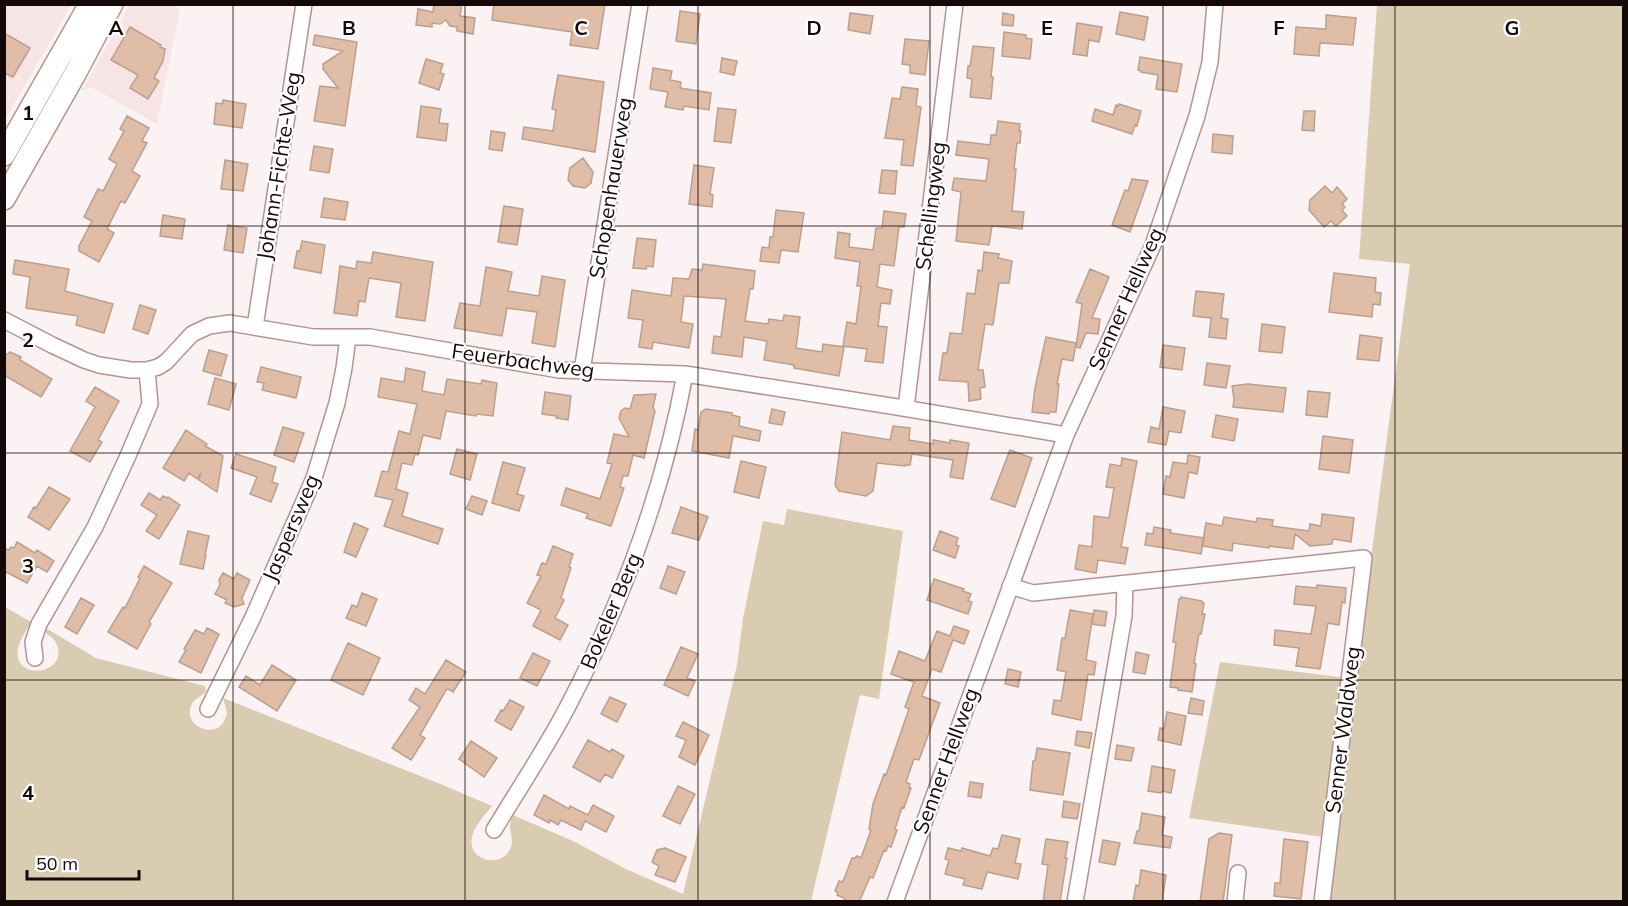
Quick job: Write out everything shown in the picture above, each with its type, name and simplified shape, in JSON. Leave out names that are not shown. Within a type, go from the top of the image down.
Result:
[{"type":"main road","points":[[4,155],[90,4]]},
{"type":"main road","points":[[4,199],[112,4]]},
{"type":"street","name":"Johann-Fichte-Weg","points":[[255,327],[304,4]]},
{"type":"street","name":"Schopenhauerweg","points":[[582,371],[640,4]]},
{"type":"street","name":"Schellingweg","points":[[906,408],[955,4]]},
{"type":"street","name":"Senner Hellweg","points":[[895,902],[1066,435],[1153,245],[1197,116],[1210,62],[1215,4]]},
{"type":"street","points":[[4,320],[84,360],[116,368],[147,370],[150,404],[128,458],[95,527],[39,624],[33,642],[35,658]]},
{"type":"street","name":"Feuerbachweg","points":[[147,370],[166,362],[192,334],[201,329],[230,323],[313,337],[370,337],[559,370],[686,374],[1066,435]]},
{"type":"street","name":"Jaspersweg","points":[[208,709],[253,617],[314,478],[337,403],[348,337]]},
{"type":"street","name":"Bokeler Berg","points":[[494,830],[566,710],[615,609],[635,560],[662,476],[686,374]]},
{"type":"street","name":"Senner Waldweg","points":[[1125,584],[1364,558],[1322,902]]},
{"type":"street","points":[[1010,586],[1033,593],[1125,584],[1124,616],[1075,902]]},
{"type":"street","points":[[1235,902],[1238,873]]},
{"type":"shaded area","points":[[5,5],[71,5],[5,120]]},
{"type":"shaded area","points":[[130,5],[172,5],[180,9],[157,124],[91,87],[82,91]]},
{"type":"shaded area","points":[[1377,5],[1623,5],[1623,901],[1328,901],[1337,839],[1189,818],[1220,662],[1355,679],[1410,264],[1359,259]]},
{"type":"shaded area","points":[[787,509],[903,531],[879,699],[860,695],[811,901],[5,902],[5,607],[31,622],[18,648],[18,659],[24,667],[41,670],[50,667],[56,661],[59,652],[55,641],[44,631],[44,627],[96,658],[205,686],[206,692],[193,702],[190,712],[191,719],[202,728],[209,730],[222,724],[226,714],[223,698],[492,806],[477,825],[472,837],[474,851],[485,859],[498,860],[509,851],[512,842],[510,825],[513,815],[683,894],[737,665],[743,618],[763,521],[784,525]]},
{"type":"building","points":[[434,4],[462,4],[460,16],[475,18],[473,34],[457,31],[457,27],[450,26],[446,20],[440,24],[432,23],[432,27],[416,25],[418,9],[433,12]]},
{"type":"building","points":[[494,4],[605,4],[598,49],[570,45],[572,32],[492,20]]},
{"type":"building","points":[[680,11],[700,14],[696,44],[676,41]]},
{"type":"building","points":[[1120,12],[1148,17],[1144,40],[1116,34]]},
{"type":"building","points":[[850,13],[873,16],[870,34],[848,30]]},
{"type":"building","points":[[1003,13],[1014,15],[1013,26],[1002,25]]},
{"type":"building","points":[[1326,15],[1356,18],[1353,45],[1320,43],[1319,56],[1294,54],[1296,27],[1326,29]]},
{"type":"building","points":[[1077,23],[1102,27],[1099,42],[1089,40],[1087,56],[1073,54]]},
{"type":"building","points":[[130,27],[165,49],[163,61],[154,78],[159,81],[148,99],[130,88],[138,75],[111,60]]},
{"type":"building","points":[[1004,32],[1026,35],[1026,38],[1032,39],[1030,59],[1002,56]]},
{"type":"building","points":[[4,33],[30,48],[13,77],[4,73]]},
{"type":"building","points":[[315,35],[357,42],[345,126],[314,121],[320,86],[338,88],[323,69],[323,64],[343,51],[313,45]]},
{"type":"building","points":[[905,39],[929,41],[925,75],[910,73],[910,65],[902,64]]},
{"type":"building","points":[[973,46],[994,48],[991,99],[970,97],[972,79],[967,78]]},
{"type":"building","points":[[1140,57],[1182,64],[1177,92],[1156,89],[1158,75],[1138,70]]},
{"type":"building","points":[[722,58],[737,61],[734,75],[720,72]]},
{"type":"building","points":[[426,59],[443,64],[440,73],[444,74],[439,90],[419,83]]},
{"type":"building","points":[[653,68],[672,71],[670,80],[681,82],[680,88],[711,93],[709,110],[684,106],[683,110],[665,107],[668,92],[650,89]]},
{"type":"building","points":[[558,75],[604,82],[595,152],[522,139],[524,127],[553,131],[556,110],[552,109]]},
{"type":"building","points":[[902,87],[918,89],[916,106],[921,107],[913,166],[901,165],[904,140],[885,138],[892,98],[900,99]]},
{"type":"building","points":[[223,100],[246,104],[242,128],[214,124],[216,103],[222,104]]},
{"type":"building","points":[[1116,105],[1141,111],[1132,134],[1092,121],[1095,109],[1113,115]]},
{"type":"building","points":[[421,106],[441,109],[439,123],[448,124],[446,141],[417,137]]},
{"type":"building","points":[[718,108],[736,110],[731,143],[714,141]]},
{"type":"building","points":[[1304,111],[1315,111],[1314,131],[1302,130]]},
{"type":"building","points":[[127,116],[149,128],[142,141],[147,143],[132,171],[140,176],[125,203],[121,201],[107,229],[114,233],[99,262],[79,251],[79,246],[92,221],[84,217],[98,189],[103,191],[117,164],[109,159],[124,131],[120,129]]},
{"type":"building","points":[[998,121],[1020,124],[1020,143],[1017,143],[1014,169],[1016,169],[1012,211],[1024,212],[1022,229],[992,226],[989,245],[956,241],[961,192],[952,190],[954,178],[986,181],[989,159],[956,155],[958,141],[990,145],[991,135],[996,135]]},
{"type":"building","points":[[491,131],[505,133],[502,151],[489,149]]},
{"type":"building","points":[[1213,134],[1233,136],[1232,154],[1212,152]]},
{"type":"building","points":[[314,146],[333,149],[329,173],[310,170]]},
{"type":"building","points":[[583,158],[593,172],[591,183],[585,188],[573,186],[568,180],[570,168]]},
{"type":"building","points":[[225,160],[248,164],[243,191],[221,189]]},
{"type":"building","points":[[694,165],[714,168],[710,194],[713,195],[712,207],[689,204]]},
{"type":"building","points":[[882,170],[897,171],[895,194],[879,193]]},
{"type":"building","points":[[1132,179],[1148,181],[1130,232],[1112,225],[1125,190],[1128,191]]},
{"type":"building","points":[[1325,186],[1332,193],[1337,187],[1347,199],[1342,204],[1345,207],[1342,210],[1347,216],[1336,226],[1331,221],[1324,227],[1309,210],[1310,200]]},
{"type":"building","points":[[324,198],[348,202],[345,220],[321,217]]},
{"type":"building","points":[[504,206],[523,209],[517,245],[498,242]]},
{"type":"building","points":[[776,210],[804,213],[798,252],[781,250],[779,263],[760,261],[762,247],[769,248],[770,237],[773,237]]},
{"type":"building","points":[[884,211],[906,214],[904,227],[899,227],[894,266],[880,264],[877,287],[892,290],[890,304],[881,303],[878,326],[887,327],[883,363],[865,361],[867,349],[843,346],[847,322],[856,324],[861,286],[857,286],[860,262],[835,258],[838,232],[850,234],[849,247],[873,250],[876,228],[882,228]]},
{"type":"building","points":[[163,215],[185,219],[182,239],[160,236]]},
{"type":"building","points":[[228,225],[247,228],[243,253],[224,250]]},
{"type":"building","points":[[637,238],[656,240],[653,267],[633,268]]},
{"type":"building","points":[[302,241],[325,245],[321,273],[294,268],[297,251],[300,251]]},
{"type":"building","points":[[373,252],[433,262],[425,321],[396,317],[401,283],[369,278],[365,302],[359,301],[357,316],[334,313],[340,266],[356,269],[357,261],[371,263]]},
{"type":"building","points":[[984,252],[999,254],[998,258],[1012,261],[1009,283],[999,283],[993,325],[985,324],[978,370],[983,370],[985,387],[980,388],[981,399],[969,401],[968,382],[939,380],[943,353],[947,353],[950,333],[962,334],[967,293],[975,294],[978,270],[982,271]]},
{"type":"building","points":[[15,260],[69,269],[65,291],[113,304],[104,333],[76,325],[78,316],[26,308],[30,277],[13,274]]},
{"type":"building","points":[[703,264],[755,271],[745,321],[768,324],[769,319],[783,321],[784,315],[800,317],[796,348],[822,352],[823,344],[844,347],[839,376],[764,360],[767,341],[744,337],[742,357],[712,353],[714,336],[721,337],[726,299],[684,296],[681,322],[693,324],[689,348],[653,342],[652,349],[639,347],[643,320],[628,318],[632,290],[671,296],[673,278],[689,279],[692,269],[702,270]]},
{"type":"building","points":[[486,267],[512,272],[508,291],[539,296],[542,276],[565,280],[555,347],[532,343],[537,312],[507,308],[502,336],[454,328],[460,303],[480,306]]},
{"type":"building","points":[[1090,269],[1109,277],[1092,318],[1100,319],[1098,334],[1086,333],[1080,348],[1076,347],[1082,304],[1076,302]]},
{"type":"building","points":[[1334,273],[1376,278],[1375,292],[1381,293],[1380,305],[1373,304],[1372,317],[1329,312]]},
{"type":"building","points":[[1196,291],[1224,294],[1221,318],[1228,319],[1226,339],[1209,337],[1211,318],[1193,316]]},
{"type":"building","points":[[140,305],[156,310],[148,334],[133,329]]},
{"type":"building","points":[[1262,324],[1285,327],[1282,353],[1259,351]]},
{"type":"building","points":[[1360,335],[1382,338],[1379,361],[1357,359]]},
{"type":"building","points":[[1046,337],[1076,343],[1073,361],[1062,359],[1057,384],[1059,384],[1056,412],[1049,414],[1032,412]]},
{"type":"building","points":[[1163,345],[1185,348],[1182,370],[1160,367]]},
{"type":"building","points":[[209,350],[227,355],[221,376],[203,371]]},
{"type":"building","points":[[10,352],[52,379],[41,397],[4,375],[4,357]]},
{"type":"building","points":[[1207,363],[1230,366],[1226,388],[1204,385]]},
{"type":"building","points":[[261,367],[301,377],[296,398],[262,390],[264,383],[257,382]]},
{"type":"building","points":[[406,368],[425,372],[422,391],[444,395],[447,379],[481,384],[482,380],[497,383],[493,416],[446,411],[440,439],[423,435],[418,455],[415,454],[412,465],[402,463],[396,489],[408,493],[402,516],[443,529],[438,544],[384,526],[393,500],[375,496],[382,471],[388,472],[399,431],[410,434],[417,404],[378,397],[381,378],[404,382]]},
{"type":"building","points":[[215,378],[236,384],[229,410],[208,404]]},
{"type":"building","points":[[1248,384],[1286,388],[1283,412],[1233,407],[1232,386]]},
{"type":"building","points":[[95,387],[119,401],[98,440],[102,442],[90,462],[70,451],[95,407],[86,401]]},
{"type":"building","points":[[1308,391],[1330,393],[1327,417],[1306,415]]},
{"type":"building","points":[[545,392],[571,396],[568,420],[542,414]]},
{"type":"building","points":[[656,394],[653,407],[655,411],[644,458],[633,455],[628,476],[623,476],[620,487],[624,488],[611,526],[586,518],[588,514],[561,505],[566,488],[600,499],[612,464],[607,463],[614,434],[629,437],[619,418],[621,411],[625,408],[630,409],[634,395]]},
{"type":"building","points":[[1163,407],[1185,411],[1181,433],[1169,431],[1166,445],[1148,442],[1151,427],[1159,429]]},
{"type":"building","points":[[706,409],[732,413],[740,417],[739,426],[761,431],[759,441],[733,436],[729,458],[692,451],[695,429],[698,430],[701,412]]},
{"type":"building","points":[[772,409],[785,412],[782,425],[769,423]]},
{"type":"building","points":[[1216,415],[1238,419],[1234,441],[1212,437]]},
{"type":"building","points":[[893,426],[910,428],[909,440],[933,444],[933,440],[969,443],[963,479],[950,477],[953,460],[912,454],[910,465],[877,463],[873,491],[866,496],[839,491],[835,485],[842,432],[890,440]]},
{"type":"building","points":[[283,427],[304,433],[294,462],[274,455]]},
{"type":"building","points":[[186,430],[207,444],[205,446],[223,456],[217,492],[199,480],[201,473],[197,479],[189,473],[184,481],[163,468]]},
{"type":"building","points":[[1323,436],[1353,440],[1349,473],[1319,469]]},
{"type":"building","points":[[457,449],[477,454],[470,480],[450,474]]},
{"type":"building","points":[[1010,450],[1032,458],[1015,507],[991,499]]},
{"type":"building","points":[[236,454],[276,467],[272,482],[278,484],[271,502],[250,494],[257,477],[231,468]]},
{"type":"building","points":[[1188,455],[1200,457],[1197,474],[1189,472],[1184,498],[1163,494],[1166,476],[1170,477],[1173,462],[1187,464]]},
{"type":"building","points":[[1122,458],[1137,461],[1121,547],[1128,548],[1125,564],[1098,560],[1096,573],[1075,569],[1079,545],[1092,547],[1094,516],[1109,518],[1114,488],[1106,487],[1110,464],[1121,466]]},
{"type":"building","points":[[741,461],[766,467],[759,498],[734,492]]},
{"type":"building","points":[[503,462],[525,468],[517,494],[524,496],[519,511],[492,503]]},
{"type":"building","points":[[49,487],[70,499],[49,530],[28,517]]},
{"type":"building","points":[[149,493],[160,500],[163,496],[168,497],[180,505],[159,539],[146,531],[157,515],[141,505]]},
{"type":"building","points":[[472,496],[487,501],[482,515],[466,509]]},
{"type":"building","points":[[681,507],[708,517],[699,540],[672,533]]},
{"type":"building","points":[[1322,514],[1354,518],[1351,542],[1333,539],[1332,544],[1310,546],[1295,534],[1293,549],[1233,543],[1232,551],[1202,546],[1206,523],[1222,526],[1224,517],[1256,522],[1257,518],[1273,520],[1272,526],[1309,531],[1310,524],[1321,526]]},
{"type":"building","points":[[354,523],[368,529],[356,557],[344,552]]},
{"type":"building","points":[[1154,527],[1171,530],[1170,533],[1204,538],[1201,554],[1145,545],[1147,533],[1153,534]]},
{"type":"building","points":[[188,531],[209,536],[203,569],[180,564]]},
{"type":"building","points":[[940,531],[958,538],[956,545],[959,546],[955,558],[933,550]]},
{"type":"building","points":[[17,542],[35,553],[37,550],[54,561],[47,572],[37,566],[27,583],[4,571],[4,548],[9,550],[11,547],[14,548]]},
{"type":"building","points":[[553,546],[573,554],[561,598],[564,600],[555,618],[568,625],[560,640],[533,626],[541,610],[527,603],[541,576],[537,575],[542,563],[546,564]]},
{"type":"building","points":[[144,566],[172,583],[149,622],[151,624],[137,649],[108,632],[123,607],[125,608]]},
{"type":"building","points":[[668,566],[685,572],[676,594],[660,588]]},
{"type":"building","points":[[223,573],[234,579],[237,573],[250,580],[242,598],[244,604],[234,607],[225,603],[227,600],[215,594]]},
{"type":"building","points":[[934,579],[964,589],[963,591],[971,594],[968,601],[972,602],[968,614],[927,600]]},
{"type":"building","points":[[1317,585],[1346,588],[1345,603],[1342,602],[1339,625],[1328,623],[1320,669],[1296,666],[1299,648],[1274,645],[1275,630],[1311,634],[1316,606],[1294,604],[1296,586],[1317,588]]},
{"type":"building","points":[[362,593],[377,599],[366,626],[346,618],[352,605],[357,607]]},
{"type":"building","points":[[1181,597],[1204,603],[1202,614],[1205,614],[1194,663],[1196,664],[1192,692],[1170,687],[1176,642],[1173,642]]},
{"type":"building","points":[[81,598],[94,605],[77,634],[65,627]]},
{"type":"building","points":[[1070,610],[1093,614],[1086,660],[1096,662],[1094,675],[1088,674],[1081,720],[1052,714],[1054,700],[1061,701],[1066,672],[1057,670],[1062,638],[1065,638]]},
{"type":"building","points":[[1094,610],[1107,612],[1105,626],[1092,624]]},
{"type":"building","points":[[954,626],[969,631],[964,644],[953,640],[941,672],[932,669],[922,696],[940,703],[919,760],[914,759],[906,782],[911,788],[904,808],[902,807],[891,847],[888,846],[886,851],[884,850],[873,878],[870,877],[859,902],[845,901],[835,891],[839,881],[842,882],[844,879],[852,858],[857,856],[861,858],[871,830],[869,829],[873,804],[884,774],[886,775],[909,709],[905,707],[914,682],[891,674],[899,651],[925,661],[937,631],[950,636]]},
{"type":"building","points":[[207,628],[219,634],[201,673],[179,662],[195,630],[204,634]]},
{"type":"building","points":[[348,643],[380,658],[363,695],[331,680]]},
{"type":"building","points":[[681,647],[698,654],[687,678],[695,681],[688,696],[664,685]]},
{"type":"building","points":[[1136,652],[1149,655],[1145,674],[1133,672]]},
{"type":"building","points":[[533,653],[550,661],[537,686],[520,678]]},
{"type":"building","points":[[446,660],[466,672],[453,692],[446,690],[420,735],[425,738],[411,760],[392,748],[420,707],[409,700],[416,688],[425,694]]},
{"type":"building","points":[[272,665],[296,680],[277,711],[239,687],[246,676],[260,685]]},
{"type":"building","points":[[1008,669],[1021,672],[1018,687],[1005,684]]},
{"type":"building","points":[[610,697],[626,704],[617,722],[601,714]]},
{"type":"building","points":[[1191,698],[1204,701],[1202,715],[1188,713]]},
{"type":"building","points":[[510,700],[524,707],[511,730],[495,721]]},
{"type":"building","points":[[1167,712],[1186,716],[1181,745],[1158,740],[1160,728],[1164,729]]},
{"type":"building","points":[[683,722],[709,735],[695,765],[679,757],[686,740],[676,736]]},
{"type":"building","points":[[1077,731],[1092,733],[1089,748],[1075,745]]},
{"type":"building","points":[[588,740],[610,752],[612,749],[624,756],[612,778],[605,774],[600,782],[573,767]]},
{"type":"building","points":[[471,741],[497,758],[484,777],[459,759]]},
{"type":"building","points":[[1117,745],[1134,748],[1131,761],[1115,759]]},
{"type":"building","points":[[1037,748],[1070,753],[1063,795],[1030,790],[1033,761],[1035,761]]},
{"type":"building","points":[[1152,766],[1175,770],[1171,793],[1148,791]]},
{"type":"building","points":[[970,782],[983,784],[981,798],[968,796]]},
{"type":"building","points":[[678,786],[695,794],[680,824],[663,816]]},
{"type":"building","points":[[544,795],[569,809],[570,806],[588,815],[593,805],[614,816],[606,832],[585,821],[581,830],[561,820],[558,825],[550,820],[549,823],[534,815]]},
{"type":"building","points":[[1064,801],[1080,804],[1077,819],[1062,817]]},
{"type":"building","points":[[1142,813],[1165,817],[1162,835],[1172,837],[1170,848],[1134,843]]},
{"type":"building","points":[[1219,833],[1232,835],[1223,902],[1200,902],[1209,839]]},
{"type":"building","points":[[1002,835],[1020,839],[1015,863],[1021,864],[1018,879],[987,872],[982,889],[963,885],[965,879],[945,874],[949,860],[945,859],[948,848],[961,851],[962,848],[990,856],[993,848],[998,849]]},
{"type":"building","points":[[1046,839],[1068,842],[1060,902],[1043,902],[1048,865],[1042,864]]},
{"type":"building","points":[[1284,839],[1308,842],[1301,899],[1274,896],[1275,883],[1280,883]]},
{"type":"building","points":[[1103,840],[1120,843],[1115,865],[1099,862]]},
{"type":"building","points":[[665,848],[686,857],[675,882],[655,875],[659,866],[652,862],[657,850]]},
{"type":"building","points":[[1141,870],[1166,875],[1162,902],[1133,902],[1136,885],[1139,886]]}]
